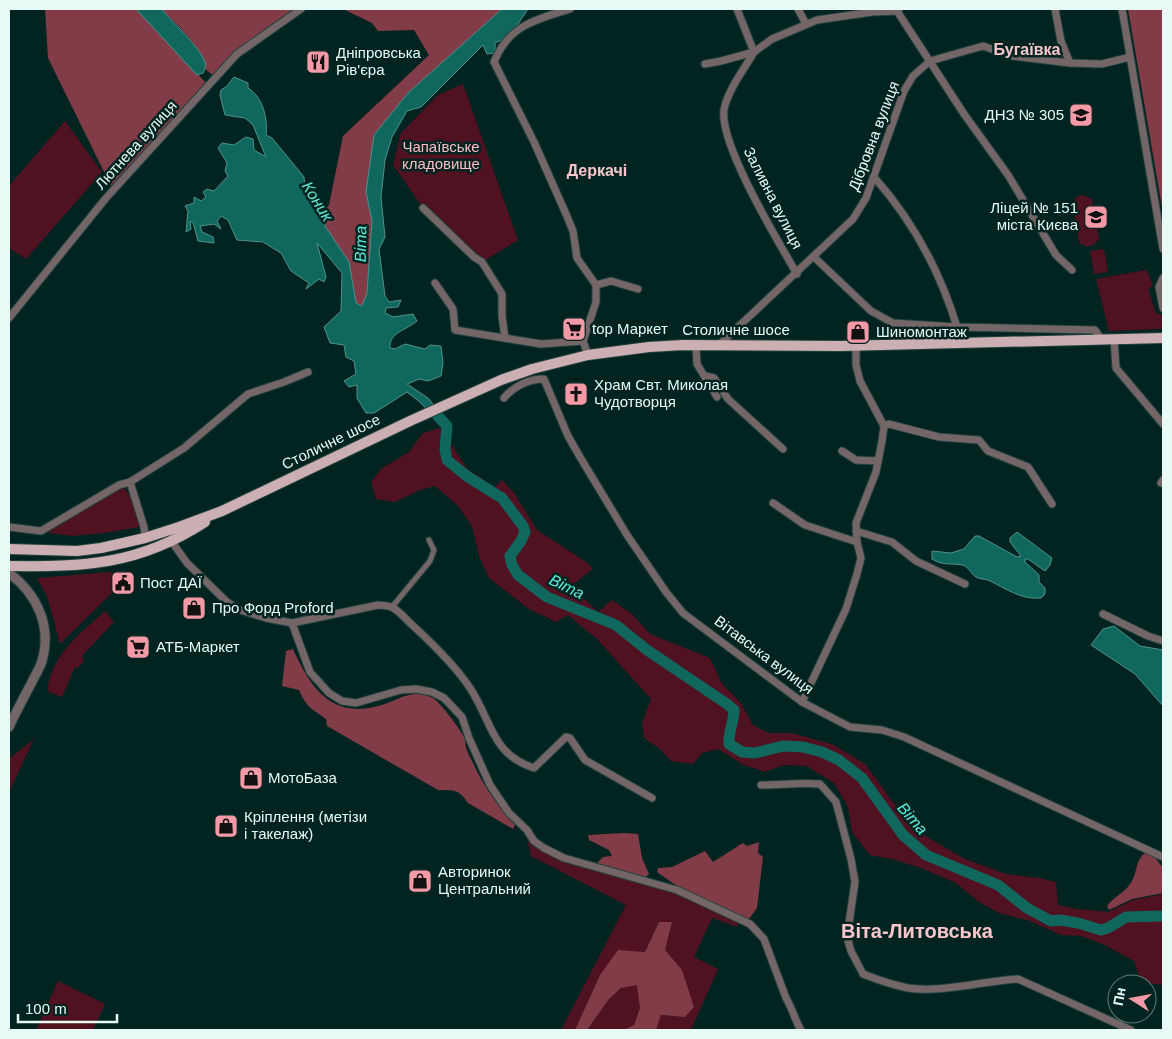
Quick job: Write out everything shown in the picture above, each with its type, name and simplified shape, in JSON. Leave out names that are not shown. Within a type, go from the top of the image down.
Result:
[{"type":"main road","name":"Столичне шосе","points":[[9,566],[46,566],[105,562],[125,558],[172,542],[222,511],[460,397],[532,369],[588,355],[649,347],[720,344],[856,345],[1163,338]]},
{"type":"main road","name":"Столичне шосе","points":[[9,549],[78,551],[120,545],[222,511]]},
{"type":"street","name":"Лютнева вулиця","points":[[9,318],[106,198],[237,54],[301,9]]},
{"type":"street","points":[[570,9],[524,25],[498,52],[494,62],[534,142],[566,214],[573,231],[577,258],[596,285],[596,302],[583,340],[588,355]]},
{"type":"street","points":[[737,9],[754,52]]},
{"type":"street","points":[[798,9],[806,24]]},
{"type":"street","points":[[1055,9],[1061,41],[1070,63]]},
{"type":"street","points":[[1122,9],[1163,249]]},
{"type":"street","points":[[705,64],[754,52],[772,39],[806,24],[829,18],[898,10],[1008,176],[1056,255],[1072,270]]},
{"type":"street","name":"Дібровна вулиця","points":[[720,344],[797,274],[853,219],[866,198],[904,91],[913,76],[930,61],[983,46],[1012,56],[1070,63],[1102,64],[1130,57]]},
{"type":"street","name":"Заливна вулиця","points":[[754,52],[727,99],[724,119],[742,172],[797,274]]},
{"type":"street","points":[[874,177],[892,197],[927,251],[947,296],[956,327]]},
{"type":"street","points":[[423,208],[474,257],[482,262],[499,288],[502,294],[505,338]]},
{"type":"street","points":[[814,257],[871,311],[893,323],[956,327],[1095,330],[1101,339]]},
{"type":"street","points":[[1163,278],[1159,287],[1163,308]]},
{"type":"street","points":[[596,285],[610,281],[638,289]]},
{"type":"street","points":[[435,283],[453,309],[455,330],[541,344],[583,340]]},
{"type":"street","points":[[1114,339],[1116,368],[1163,424]]},
{"type":"street","points":[[696,345],[697,364],[717,396]]},
{"type":"street","points":[[802,702],[846,609],[861,558],[857,542],[856,524],[876,472],[884,426],[860,381],[856,365],[856,345]]},
{"type":"street","points":[[9,527],[40,531],[119,485],[130,482],[184,448],[248,394],[308,372]]},
{"type":"street","points":[[705,376],[714,378],[728,398],[783,449]]},
{"type":"street","name":"Вітавська вулиця","points":[[504,398],[511,390],[534,379],[544,379],[568,436],[580,457],[627,535],[666,592],[683,613],[802,702],[850,727],[882,730],[904,737],[1163,856]]},
{"type":"street","points":[[884,426],[889,424],[938,437],[979,440],[988,450],[1028,468],[1052,504]]},
{"type":"street","points":[[842,451],[856,460],[878,460]]},
{"type":"street","points":[[130,482],[144,527],[145,538]]},
{"type":"street","points":[[773,503],[805,525],[857,542]]},
{"type":"street","points":[[856,531],[892,542],[916,561],[965,584]]},
{"type":"street","points":[[392,607],[430,561],[434,550],[429,540]]},
{"type":"street","points":[[172,542],[187,563],[227,602],[240,610],[266,618],[292,623],[378,605],[392,607],[448,660],[470,688],[504,752],[522,764],[534,768],[566,737],[570,738],[585,760],[652,798]]},
{"type":"street","points":[[9,573],[34,598],[44,624],[45,636],[42,662],[9,727]]},
{"type":"street","points":[[1103,614],[1148,636],[1163,641]]},
{"type":"street","points":[[292,623],[310,672],[329,693],[342,702],[356,702],[416,688],[432,692],[444,698],[462,717],[490,786],[509,813],[527,830],[534,841],[564,858],[677,890],[750,924],[764,939],[786,998],[791,1005],[794,1017],[801,1030]]},
{"type":"street","points":[[761,785],[820,784],[836,802],[855,882],[847,938],[851,951],[863,974],[880,981],[909,988],[933,989],[1018,979],[1131,1030]]},
{"type":"green space","name":"Чапаївське кладовище","points":[[463,84],[518,240],[482,262],[423,208],[393,165],[401,133],[438,95]]},
{"type":"green space","points":[[65,121],[102,172],[26,259],[9,248],[9,186]]},
{"type":"green space","points":[[1083,195],[1092,199],[1099,239],[1094,245],[1086,247],[1079,242],[1072,203],[1077,197]]},
{"type":"green space","points":[[1104,249],[1108,272],[1094,274],[1090,251]]},
{"type":"green space","points":[[1146,270],[1153,286],[1148,289],[1156,313],[1162,315],[1163,326],[1161,329],[1109,331],[1096,279]]},
{"type":"green space","points":[[450,425],[451,444],[468,470],[494,488],[502,480],[514,493],[537,530],[586,562],[593,569],[571,586],[598,612],[612,600],[632,614],[650,634],[710,658],[722,684],[740,702],[753,725],[768,733],[792,733],[834,745],[865,764],[893,802],[920,833],[965,859],[1006,874],[1056,882],[1058,905],[1108,912],[1133,900],[1163,894],[1163,985],[1157,984],[1157,974],[1138,974],[1134,961],[1105,945],[1081,936],[1061,935],[1030,921],[999,913],[979,902],[956,883],[921,868],[892,859],[870,855],[852,832],[848,807],[834,783],[807,766],[784,765],[765,772],[744,765],[718,749],[702,753],[693,764],[671,761],[660,749],[644,738],[642,723],[651,699],[597,639],[568,615],[556,622],[529,609],[489,578],[479,556],[472,526],[457,505],[435,486],[420,490],[395,502],[376,499],[371,482],[381,469],[409,452],[423,433]]},
{"type":"green space","points":[[112,488],[124,488],[131,497],[140,527],[72,536],[42,532]]},
{"type":"green space","points":[[110,572],[121,574],[111,584],[115,590],[60,644],[47,596],[37,578]]},
{"type":"green space","points":[[105,611],[114,622],[82,656],[84,661],[78,668],[75,667],[62,697],[49,692],[50,677],[60,657],[73,641]]},
{"type":"green space","points":[[34,739],[9,792],[9,759]]},
{"type":"green space","points":[[526,833],[538,846],[561,861],[621,875],[644,884],[676,892],[739,921],[737,927],[712,918],[694,957],[718,969],[691,1030],[656,1030],[661,1015],[685,1017],[682,970],[665,950],[672,922],[659,922],[645,952],[600,975],[575,1030],[561,1030],[626,905],[531,856]]},
{"type":"green space","points":[[58,981],[105,1004],[93,1030],[36,1030]]},
{"type":"green space","points":[[638,984],[640,1008],[634,1025],[623,1030],[587,1030],[609,999],[621,988]]},
{"type":"shaded area","points":[[45,9],[136,9],[206,83],[111,186],[48,58]]},
{"type":"shaded area","points":[[136,9],[161,9],[192,42],[202,56],[205,62],[203,73],[197,75]]},
{"type":"shaded area","points":[[161,9],[301,9],[237,54],[215,77],[205,69],[200,53],[188,37]]},
{"type":"shaded area","points":[[343,9],[502,9],[408,93],[374,135],[366,192],[372,221],[367,293],[362,306],[356,303],[349,262],[325,226],[324,211],[329,205],[343,136],[429,55],[414,30],[378,31],[372,23]]},
{"type":"shaded area","points":[[502,9],[528,9],[510,36],[495,43],[495,53],[487,54],[483,45],[421,107],[407,111],[392,137],[385,160],[381,197],[385,237],[379,249],[385,296],[389,302],[401,300],[398,307],[386,308],[385,313],[393,317],[413,314],[417,321],[392,338],[390,348],[395,349],[405,344],[425,349],[430,345],[441,346],[443,363],[441,376],[428,381],[419,379],[407,384],[428,398],[450,425],[443,427],[420,402],[407,392],[374,413],[366,413],[357,398],[357,385],[349,387],[344,381],[356,374],[354,361],[346,357],[344,345],[330,343],[324,327],[341,311],[342,273],[317,243],[326,277],[324,282],[319,279],[306,289],[309,283],[291,271],[281,253],[263,242],[237,240],[228,220],[221,216],[217,221],[221,229],[214,224],[200,226],[202,232],[213,237],[214,243],[198,241],[193,222],[190,222],[191,229],[186,232],[188,211],[185,206],[194,203],[194,197],[201,201],[206,197],[203,192],[207,189],[214,191],[228,176],[225,171],[227,163],[218,148],[222,143],[234,145],[246,137],[253,139],[254,150],[266,157],[253,125],[245,118],[225,115],[220,95],[221,90],[234,77],[248,83],[248,88],[261,103],[265,115],[266,135],[272,138],[304,177],[305,188],[324,211],[325,226],[349,262],[356,303],[362,306],[367,293],[372,221],[366,192],[374,135],[408,93]]},
{"type":"shaded area","points":[[1128,9],[1163,9],[1163,213]]},
{"type":"shaded area","points":[[1017,532],[1052,558],[1050,565],[1045,571],[1028,559],[1025,559],[1025,562],[1039,575],[1039,582],[1045,588],[1045,594],[1041,598],[1020,595],[988,580],[980,579],[973,575],[965,566],[945,564],[932,559],[932,551],[951,553],[964,549],[975,536],[979,536],[1017,557],[1021,556],[1010,542],[1010,538]]},
{"type":"shaded area","points":[[1114,626],[1140,646],[1163,650],[1163,706],[1135,674],[1091,645],[1103,629]]},
{"type":"shaded area","points":[[293,649],[315,687],[324,697],[335,704],[347,708],[362,709],[385,704],[411,694],[425,695],[436,700],[462,733],[466,748],[481,779],[515,825],[513,829],[468,803],[458,793],[438,790],[327,726],[326,719],[307,704],[299,690],[282,686],[286,651]]},
{"type":"shaded area","points":[[638,834],[642,858],[649,874],[644,879],[596,864],[603,857],[612,856],[609,850],[589,840],[588,835]]},
{"type":"shaded area","points":[[759,842],[758,853],[763,857],[757,908],[749,919],[677,886],[657,872],[658,868],[672,867],[705,851],[713,862],[743,843],[747,846]]},
{"type":"shaded area","points":[[1145,853],[1154,856],[1163,868],[1163,893],[1132,899],[1109,910],[1107,906],[1129,885],[1140,859]]},
{"type":"shaded area","points":[[659,922],[672,922],[665,950],[682,970],[694,1007],[685,1017],[661,1015],[656,1030],[623,1030],[634,1025],[640,1008],[637,985],[621,988],[609,999],[587,1030],[575,1030],[600,975],[618,950],[645,952]]},
{"type":"waterway","name":"Віта","points":[[437,415],[447,426],[445,449],[447,460],[468,477],[502,498],[523,526],[525,532],[510,556],[512,565],[518,575],[547,597],[616,625],[647,650],[727,704],[734,710],[729,744],[742,752],[755,753],[783,746],[803,747],[822,752],[839,760],[862,778],[903,835],[926,855],[998,885],[1027,908],[1051,921],[1060,920],[1078,923],[1101,930],[1126,917],[1163,916]]},
{"type":"place","name":"Дніпровська Рів'єра","points":[[318,62]]},
{"type":"place","name":"ДНЗ № 305","points":[[1081,115]]},
{"type":"place","name":"Ліцей № 151 міста Києва","points":[[1096,217]]},
{"type":"place","name":"top Маркет","points":[[574,329]]},
{"type":"place","name":"Шиномонтаж","points":[[858,332]]},
{"type":"place","name":"Храм Свт. Миколая Чудотворця","points":[[576,394]]},
{"type":"place","name":"Пост ДАЇ","points":[[123,583]]},
{"type":"place","name":"Про Форд Proford","points":[[194,608]]},
{"type":"place","name":"АТБ-Маркет","points":[[138,647]]},
{"type":"place","name":"МотоБаза","points":[[251,778]]},
{"type":"place","name":"Кріплення (метізи і такелаж)","points":[[226,826]]},
{"type":"place","name":"Авторинок Центральний","points":[[420,881]]},
{"type":"district","name":"Бугаївка","points":[[1027,49]]},
{"type":"district","name":"Деркачі","points":[[597,170]]},
{"type":"district","name":"Віта-Литовська","points":[[917,931]]},
{"type":"water label","name":"Коник","points":[[318,201]]}]
